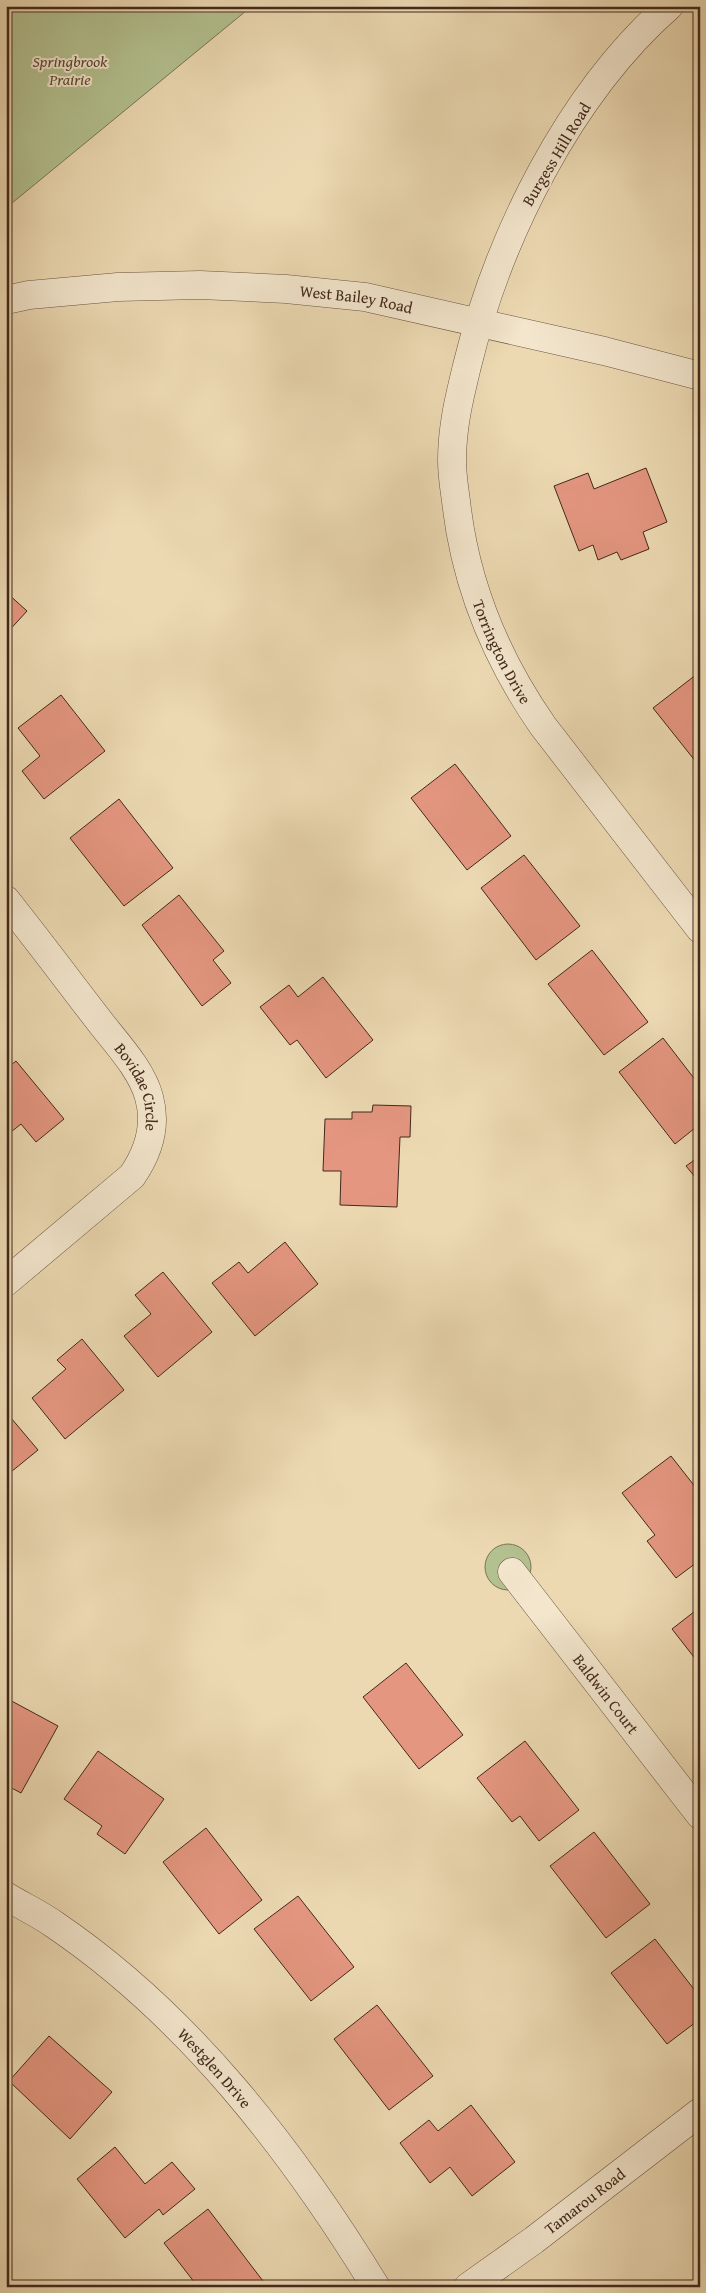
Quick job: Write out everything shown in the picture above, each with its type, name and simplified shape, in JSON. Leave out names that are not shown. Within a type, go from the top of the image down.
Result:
[{"type":"street","name":"Burgess Hill Road","points":[[478,322],[499,260],[544,168],[580,110],[614,64],[669,6]]},
{"type":"street","name":"West Bailey Road","points":[[6,300],[29,295],[118,287],[200,285],[286,289],[364,297],[604,351],[700,376]]},
{"type":"street","name":"Torrington Drive","points":[[478,322],[452,425],[452,463],[459,536],[470,582],[481,615],[497,650],[524,699],[700,929]]},
{"type":"street","name":"Bovidae Circle","points":[[6,900],[142,1079],[150,1098],[153,1114],[151,1138],[144,1160],[132,1176],[6,1282]]},
{"type":"street","name":"Baldwin Court","points":[[512,1572],[700,1815]]},
{"type":"street","name":"Westglen Drive","points":[[6,1896],[54,1924],[93,1953],[135,1987],[192,2042],[248,2105],[340,2227],[376,2287]]},
{"type":"street","name":"Tamarou Road","points":[[468,2287],[534,2240],[700,2112]]},
{"type":"green space","name":"Springbrook Prairie","points":[[6,6],[252,6],[6,208]]},
{"type":"green space","points":[[504,1544],[512,1544],[521,1548],[527,1554],[531,1567],[527,1580],[521,1586],[512,1590],[504,1590],[495,1586],[489,1580],[485,1571],[485,1563],[489,1554],[495,1548]]},
{"type":"building","points":[[646,468],[667,522],[643,532],[649,549],[621,560],[617,552],[598,560],[593,545],[579,551],[554,486],[588,473],[594,489]]},
{"type":"building","points":[[700,524],[700,548],[694,547]]},
{"type":"building","points":[[6,592],[27,611],[6,634]]},
{"type":"building","points":[[697,674],[700,678],[700,767],[653,708]]},
{"type":"building","points":[[61,695],[105,751],[44,799],[22,771],[40,756],[18,728]]},
{"type":"building","points":[[455,764],[511,836],[467,870],[411,798]]},
{"type":"building","points":[[119,799],[173,868],[124,906],[70,838]]},
{"type":"building","points":[[524,855],[580,926],[536,960],[481,888]]},
{"type":"building","points":[[179,895],[224,951],[213,960],[231,983],[202,1006],[142,925]]},
{"type":"building","points":[[592,950],[648,1022],[604,1055],[548,984]]},
{"type":"building","points":[[323,977],[373,1040],[326,1078],[297,1040],[290,1045],[260,1007],[289,985],[298,997]]},
{"type":"building","points":[[663,1038],[700,1086],[700,1124],[675,1144],[619,1072]]},
{"type":"building","points":[[16,1061],[64,1119],[36,1142],[21,1124],[6,1136],[6,1069]]},
{"type":"building","points":[[373,1105],[411,1106],[410,1137],[400,1137],[397,1207],[340,1205],[341,1171],[323,1171],[325,1119],[352,1119],[352,1112],[372,1112]]},
{"type":"building","points":[[700,1156],[700,1183],[686,1166]]},
{"type":"building","points":[[285,1242],[318,1284],[255,1336],[212,1283],[239,1262],[248,1273]]},
{"type":"building","points":[[163,1272],[212,1332],[158,1377],[124,1336],[151,1314],[135,1295]]},
{"type":"building","points":[[82,1339],[124,1390],[65,1439],[32,1398],[66,1369],[57,1360]]},
{"type":"building","points":[[6,1412],[38,1450],[6,1476]]},
{"type":"building","points":[[671,1456],[700,1493],[700,1541],[696,1544],[700,1549],[700,1560],[676,1578],[647,1541],[655,1535],[622,1493]]},
{"type":"building","points":[[699,1608],[700,1659],[697,1661],[672,1629]]},
{"type":"building","points":[[406,1663],[463,1735],[419,1769],[363,1697]]},
{"type":"building","points":[[6,1698],[58,1726],[21,1793],[6,1785]]},
{"type":"building","points":[[525,1741],[579,1810],[539,1841],[520,1816],[512,1822],[477,1778]]},
{"type":"building","points":[[98,1751],[164,1799],[125,1854],[97,1834],[102,1826],[64,1799]]},
{"type":"building","points":[[206,1828],[262,1900],[219,1934],[163,1862]]},
{"type":"building","points":[[594,1832],[650,1904],[606,1938],[550,1866]]},
{"type":"building","points":[[298,1896],[354,1967],[311,2001],[254,1929]]},
{"type":"building","points":[[655,1939],[700,1997],[700,2019],[667,2044],[611,1973]]},
{"type":"building","points":[[377,2005],[433,2076],[389,2110],[334,2039]]},
{"type":"building","points":[[49,2036],[112,2092],[70,2139],[9,2081]]},
{"type":"building","points":[[471,2105],[515,2162],[472,2196],[450,2167],[430,2183],[400,2143],[429,2120],[438,2131]]},
{"type":"building","points":[[115,2147],[145,2184],[172,2162],[195,2189],[163,2215],[159,2209],[125,2238],[77,2179]]},
{"type":"building","points":[[208,2209],[263,2281],[256,2287],[198,2287],[164,2243]]}]
